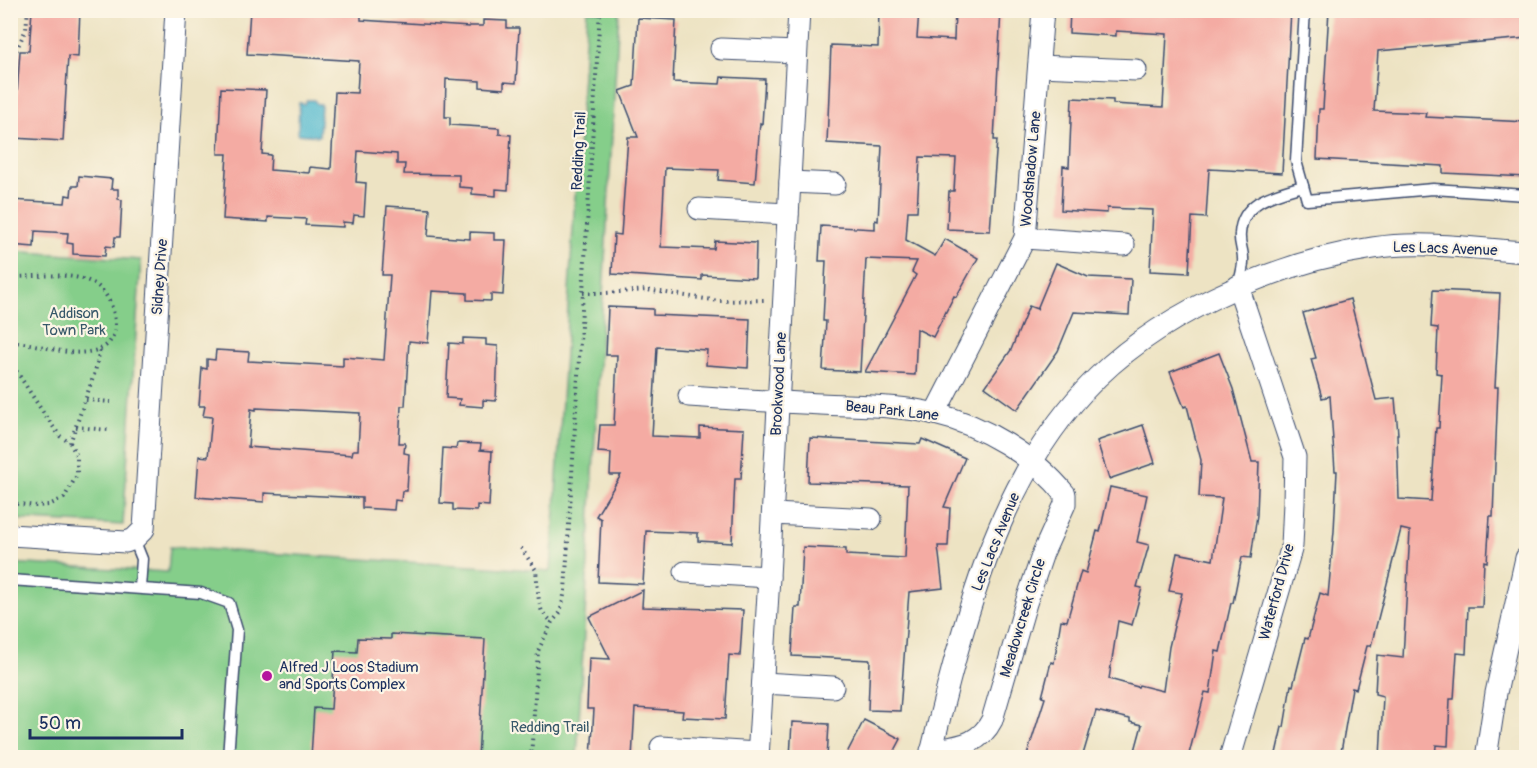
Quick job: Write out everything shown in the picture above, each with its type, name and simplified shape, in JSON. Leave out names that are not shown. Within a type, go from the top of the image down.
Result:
[{"type":"street","name":"Sidney Drive","points":[[134,539],[144,529],[176,10]]},
{"type":"street","name":"Brookwood Lane","points":[[758,755],[799,10]]},
{"type":"street","name":"Woodshadow Lane","points":[[935,413],[1025,238],[1043,10]]},
{"type":"street","points":[[721,49],[796,52]]},
{"type":"street","points":[[1039,66],[1136,70]]},
{"type":"street","points":[[790,182],[835,184]]},
{"type":"street","points":[[699,209],[788,214]]},
{"type":"street","points":[[1025,238],[1124,245]]},
{"type":"street","name":"Les Lacs Avenue","points":[[931,754],[957,651],[983,566],[1007,507],[1031,462],[1060,421],[1085,390],[1106,369],[1147,337],[1194,308],[1238,286],[1283,269],[1333,255],[1374,247],[1426,245],[1527,252]]},
{"type":"street","name":"Waterford Drive","points":[[1230,758],[1292,546],[1295,457],[1238,286]]},
{"type":"street","name":"Beau Park Lane","points":[[689,396],[935,413],[963,422],[1008,446],[1031,462]]},
{"type":"street","name":"Meadowcreek Circle","points":[[931,754],[975,741],[986,731],[992,720],[1039,563],[1065,504],[1065,494],[1031,462]]},
{"type":"street","points":[[772,514],[871,519]]},
{"type":"street","points":[[10,535],[126,542],[134,539]]},
{"type":"street","points":[[1486,758],[1496,693],[1527,558]]},
{"type":"street","points":[[685,572],[769,577]]},
{"type":"street","points":[[763,683],[833,687]]},
{"type":"street","points":[[661,747],[758,755]]},
{"type":"lane","points":[[1305,10],[1296,162],[1307,200],[1433,189],[1527,195]]},
{"type":"lane","points":[[1238,286],[1244,259],[1240,233],[1249,210],[1258,201],[1268,196],[1303,186]]},
{"type":"lane","points":[[134,539],[142,559],[140,588]]},
{"type":"lane","points":[[10,580],[201,593],[229,603],[237,630],[228,758]]},
{"type":"path","points":[[10,122],[15,53],[27,28],[28,10]]},
{"type":"path","name":"Redding Trail","points":[[531,758],[538,651],[552,622],[560,613],[565,591],[600,10]]},
{"type":"path","points":[[10,277],[75,277],[95,284],[110,302],[117,324],[108,344],[100,350],[71,354],[22,342],[10,342]]},
{"type":"path","points":[[583,293],[647,290],[719,301],[783,301]]},
{"type":"path","points":[[70,443],[86,400],[100,350]]},
{"type":"path","points":[[10,361],[46,417],[60,436],[70,443],[77,456],[77,475],[64,498],[49,505],[10,503]]},
{"type":"path","points":[[86,400],[111,402]]},
{"type":"path","points":[[76,428],[108,430]]},
{"type":"path","points":[[521,548],[536,570],[542,612],[552,622]]},
{"type":"green space","name":"Alfred J Loos Stadium and Sports Complex","points":[[587,11],[619,11],[577,757],[11,757],[10,563],[168,572],[170,547],[551,571]]},
{"type":"green space","name":"Addison Town Park","points":[[10,251],[141,260],[123,525],[11,519]]},
{"type":"water","points":[[307,100],[314,100],[317,104],[321,104],[319,136],[298,134],[299,103],[305,104]]},
{"type":"building","points":[[32,10],[80,10],[78,57],[68,56],[63,141],[14,138],[20,51],[29,51]]},
{"type":"building","points":[[250,10],[361,14],[361,20],[469,27],[483,26],[483,20],[507,21],[507,28],[519,28],[516,83],[504,82],[504,89],[480,87],[480,81],[446,79],[445,117],[450,117],[450,125],[499,128],[499,134],[511,135],[508,190],[496,189],[496,196],[472,194],[472,188],[459,187],[459,175],[404,174],[405,164],[397,164],[397,154],[358,151],[356,182],[366,183],[364,216],[354,215],[353,223],[343,222],[343,227],[305,225],[306,219],[268,217],[268,222],[223,219],[227,154],[218,154],[221,88],[266,90],[262,154],[271,155],[270,170],[309,173],[310,167],[331,169],[335,92],[357,93],[359,61],[247,54]]},
{"type":"building","points":[[879,10],[919,10],[917,38],[954,40],[955,10],[1001,10],[994,140],[997,140],[990,231],[947,229],[949,191],[954,191],[956,158],[920,157],[917,211],[908,211],[906,240],[935,256],[945,239],[978,258],[956,297],[954,296],[933,337],[917,329],[915,375],[865,372],[916,275],[912,272],[917,261],[866,259],[860,372],[823,370],[826,261],[819,261],[821,226],[875,229],[875,220],[878,221],[882,146],[827,143],[831,45],[878,47]]},
{"type":"building","points":[[1070,10],[1291,10],[1282,173],[1209,169],[1206,218],[1192,217],[1189,273],[1150,271],[1153,210],[1107,208],[1107,213],[1061,210],[1063,166],[1069,167],[1072,98],[1113,100],[1113,104],[1163,107],[1167,34],[1116,31],[1116,36],[1069,33]]},
{"type":"building","points":[[1329,10],[1527,10],[1527,38],[1378,51],[1374,111],[1426,113],[1425,117],[1527,122],[1527,177],[1443,173],[1443,166],[1317,159],[1319,109],[1323,109]]},
{"type":"building","points":[[638,18],[676,20],[673,82],[720,84],[721,77],[765,79],[755,183],[718,180],[719,170],[665,168],[661,247],[714,249],[715,241],[756,243],[755,278],[702,275],[702,280],[612,274],[614,234],[621,235],[628,137],[638,137],[620,91],[634,86]]},
{"type":"building","points":[[79,176],[112,179],[111,189],[118,189],[118,199],[122,200],[120,237],[115,237],[114,247],[106,246],[105,256],[73,254],[73,244],[67,243],[68,233],[35,231],[34,247],[10,245],[10,200],[65,203],[66,195],[71,196],[72,186],[78,186]]},
{"type":"building","points":[[387,206],[430,209],[428,236],[470,239],[470,232],[494,233],[494,240],[506,240],[503,295],[491,294],[491,301],[467,300],[467,293],[432,291],[428,343],[409,341],[405,406],[401,406],[399,443],[405,443],[404,453],[409,454],[407,491],[402,491],[401,501],[395,500],[394,510],[362,508],[362,498],[264,493],[264,502],[196,497],[199,456],[208,457],[212,417],[203,416],[205,406],[199,406],[202,368],[207,369],[207,359],[215,360],[216,350],[249,352],[248,361],[343,366],[343,357],[384,360],[390,275],[382,275]],"holes":[[[251,409],[360,413],[358,450],[353,450],[352,455],[248,447]]]},
{"type":"building","points":[[1056,263],[1088,277],[1131,279],[1129,315],[1074,312],[1058,351],[1017,410],[985,387],[1011,350],[1029,306],[1037,309]]},
{"type":"building","points":[[1433,290],[1500,293],[1495,387],[1498,387],[1493,516],[1490,516],[1487,562],[1484,561],[1482,607],[1468,607],[1466,654],[1457,653],[1454,699],[1450,699],[1448,746],[1436,745],[1435,758],[1380,758],[1383,696],[1375,694],[1377,655],[1403,658],[1410,531],[1401,529],[1371,646],[1367,646],[1356,689],[1352,688],[1340,758],[1275,758],[1282,727],[1284,727],[1291,685],[1293,686],[1305,638],[1308,639],[1320,593],[1328,596],[1334,531],[1337,471],[1335,471],[1330,396],[1322,398],[1311,359],[1316,358],[1303,313],[1350,299],[1376,400],[1395,398],[1399,499],[1431,501],[1442,374],[1436,373],[1438,328],[1431,327]]},
{"type":"building","points":[[608,307],[653,309],[653,315],[750,319],[748,368],[706,365],[707,350],[657,347],[652,436],[700,438],[700,427],[744,429],[741,479],[735,479],[732,543],[698,541],[698,533],[646,531],[643,584],[598,582],[601,519],[596,516],[621,475],[610,475],[611,453],[598,452],[600,425],[614,425],[617,355],[606,355]]},
{"type":"building","points":[[463,338],[486,339],[486,345],[498,346],[496,401],[483,400],[483,407],[459,405],[460,399],[446,398],[449,343],[463,344]]},
{"type":"building","points":[[1219,353],[1233,389],[1252,462],[1259,462],[1257,515],[1251,558],[1242,557],[1220,652],[1216,651],[1210,693],[1205,692],[1188,758],[1133,758],[1142,725],[1130,722],[1130,719],[1096,711],[1082,758],[1026,758],[1045,698],[1042,697],[1051,662],[1054,663],[1061,620],[1067,621],[1081,571],[1086,573],[1097,531],[1100,532],[1110,487],[1147,495],[1137,542],[1149,545],[1137,587],[1142,588],[1132,625],[1118,621],[1109,679],[1163,691],[1169,647],[1182,593],[1169,591],[1177,553],[1213,560],[1222,498],[1199,497],[1201,460],[1187,406],[1184,407],[1170,372]]},
{"type":"building","points":[[1143,425],[1155,463],[1109,479],[1097,441]]},
{"type":"building","points":[[810,438],[920,444],[922,439],[965,458],[944,507],[950,508],[948,546],[938,546],[943,588],[909,592],[900,711],[868,710],[870,660],[792,656],[795,607],[800,607],[803,547],[846,549],[846,555],[905,558],[908,485],[808,482]]},
{"type":"building","points":[[457,443],[481,444],[480,450],[492,451],[489,506],[477,505],[477,511],[453,510],[453,504],[440,503],[443,448],[456,449]]},
{"type":"building","points":[[643,590],[642,607],[743,610],[740,656],[729,655],[725,719],[682,717],[683,711],[635,708],[632,758],[591,758],[594,709],[587,709],[589,658],[610,659],[589,617]]},
{"type":"building","points":[[391,634],[485,639],[478,758],[311,758],[314,708],[331,709],[335,651],[357,652],[358,638],[391,639]]},
{"type":"building","points":[[864,720],[901,739],[891,758],[856,758],[847,753]]},
{"type":"building","points":[[792,722],[829,724],[827,758],[790,758]]},
{"type":"place","name":"Alfred J Loos Stadium and Sports Complex","points":[[267,676]]}]
